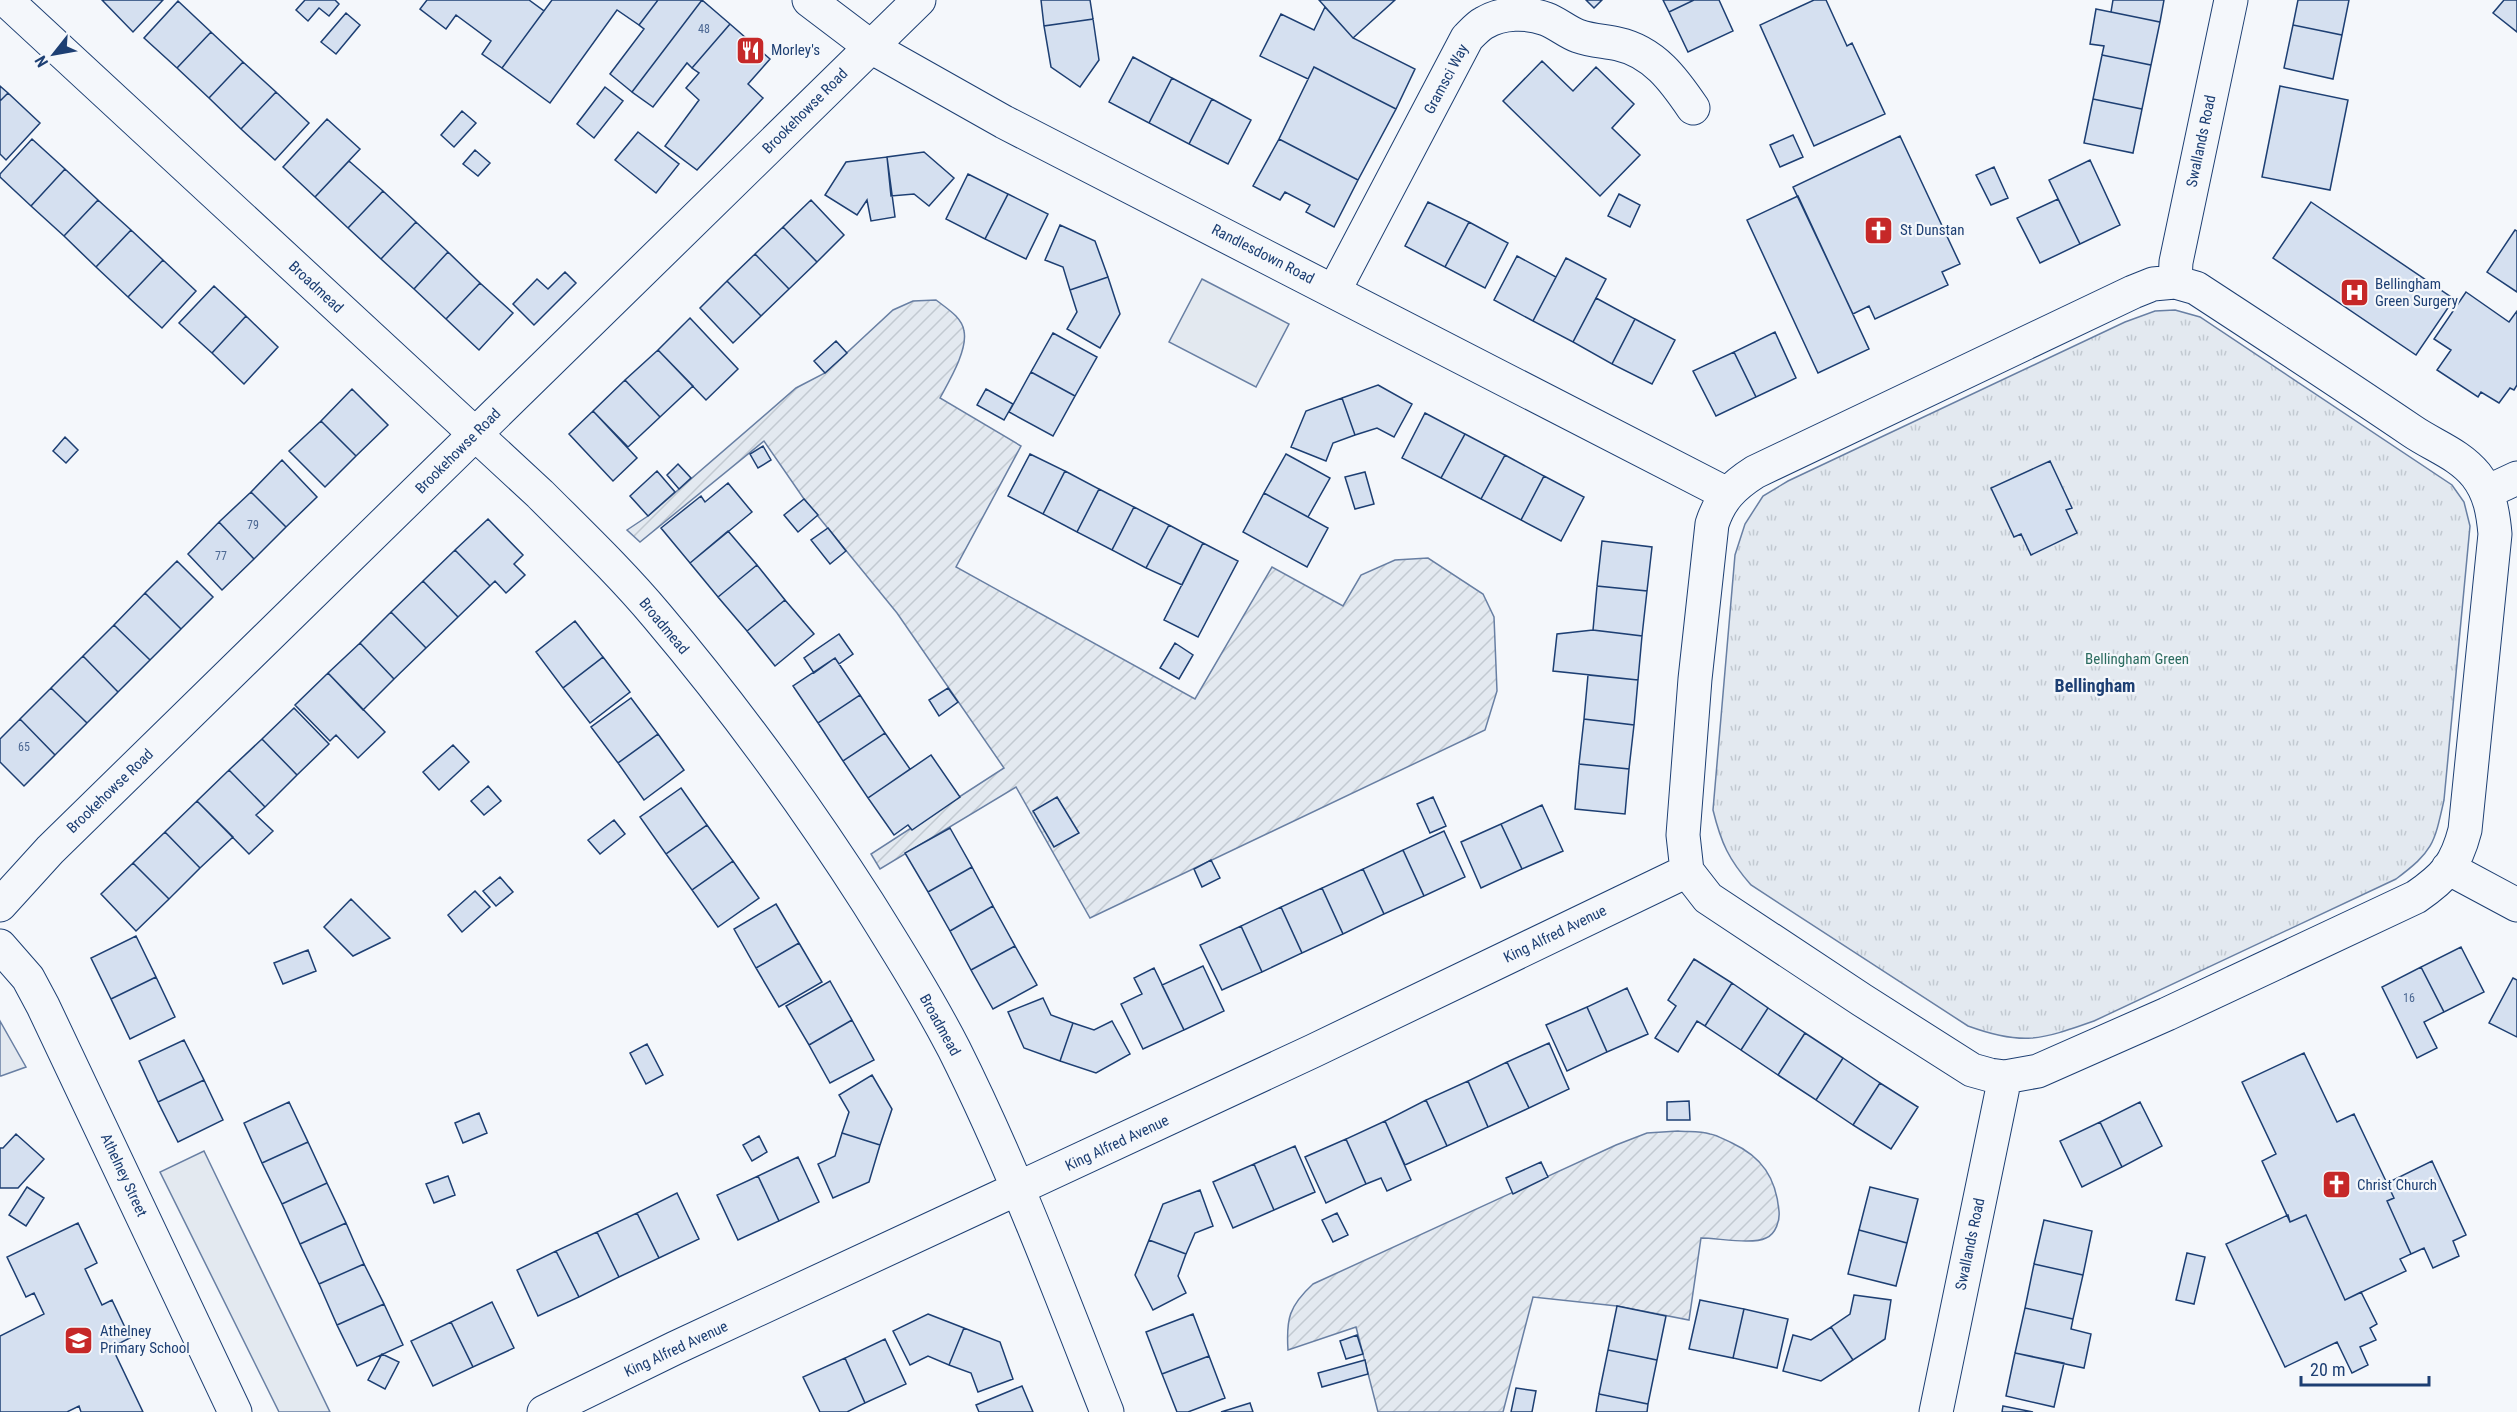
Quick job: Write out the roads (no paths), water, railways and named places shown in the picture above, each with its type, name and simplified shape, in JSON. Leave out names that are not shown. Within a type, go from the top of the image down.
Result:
[{"type":"street","name":"Broadmead","points":[[6,0],[548,502],[656,615],[772,762],[825,836],[916,982],[953,1047],[1020,1189],[1107,1412]]},
{"type":"street","name":"Randlesdown Road","points":[[809,0],[871,47],[1004,122],[1726,494]]},
{"type":"street","name":"Brookehowse Road","points":[[0,905],[50,850],[919,0]]},
{"type":"street","name":"Swallands Road","points":[[2175,282],[2176,262],[2231,0]]},
{"type":"street","name":"Gramsci Way","points":[[1334,291],[1467,38],[1483,23],[1503,15],[1525,14],[1547,19],[1573,34],[1596,42],[1619,44],[1640,51],[1659,65],[1693,108]]},
{"type":"street","points":[[2175,282],[2196,288],[2326,372],[2415,434],[2459,459],[2475,474],[2487,492],[2493,511],[2495,534],[2465,830],[2459,853],[2438,882],[2416,897],[2156,1019],[2038,1071],[2005,1077],[1990,1076],[1972,1070],[1708,898],[1688,871],[1683,835],[1695,680],[1713,524],[1718,507],[1726,494],[1737,483],[1755,472],[2133,292],[2153,284],[2175,282]]},
{"type":"street","points":[[2487,492],[2517,478]]},
{"type":"street","points":[[2448,868],[2517,905]]},
{"type":"street","name":"King Alfred Avenue","points":[[544,1412],[675,1348],[1020,1189],[1688,871]]},
{"type":"street","name":"Athelney Street","points":[[0,946],[28,978],[43,1006],[235,1412]]},
{"type":"street","name":"Swallands Road","points":[[1936,1412],[2005,1077]]},
{"type":"place","name":"Morley's","points":[[750,50]]},
{"type":"place","name":"St Dunstan","points":[[1879,230]]},
{"type":"place","name":"Bellingham Green Surgery","points":[[2354,293]]},
{"type":"place","name":"Christ Church","points":[[2336,1185]]},
{"type":"place","name":"Athelney Primary School","points":[[79,1340]]},
{"type":"district","name":"Bellingham","points":[[2095,686]]},
{"type":"park label","name":"Bellingham Green","points":[[2137,659]]}]
